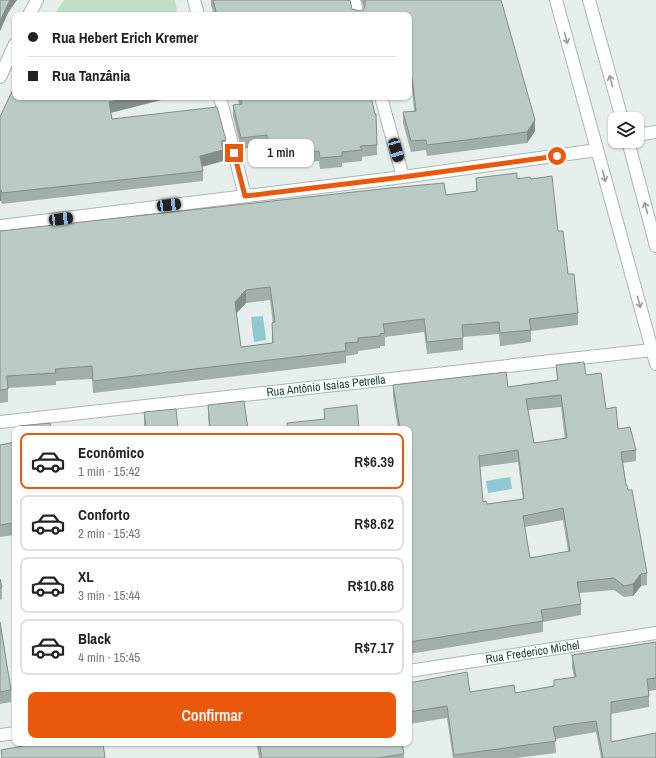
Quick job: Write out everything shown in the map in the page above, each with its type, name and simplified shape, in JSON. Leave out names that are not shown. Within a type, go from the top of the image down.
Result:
[{"type":"street","points":[[31,12],[37,0]]},
{"type":"street","points":[[194,0],[197,12]]},
{"type":"street","points":[[354,0],[357,12]]},
{"type":"street","points":[[556,0],[656,364]]},
{"type":"street","points":[[589,0],[620,112]]},
{"type":"street","points":[[0,77],[12,57]]},
{"type":"street","points":[[221,100],[245,196]]},
{"type":"street","points":[[382,100],[403,177]]},
{"type":"street","points":[[644,134],[656,132]]},
{"type":"street","points":[[630,148],[656,246]]},
{"type":"street","points":[[0,226],[403,177],[597,150]]},
{"type":"street","name":"Rua Antônio Isaías Petrella","points":[[0,422],[652,350]]},
{"type":"street","name":"Rua Frederico Michel","points":[[412,671],[656,633]]},
{"type":"street","points":[[0,735],[12,733]]},
{"type":"green space","points":[[64,0],[175,0],[177,12],[56,12]]},
{"type":"water","points":[[263,316],[266,340],[254,342],[251,317]]},
{"type":"water","points":[[510,477],[512,489],[488,493],[486,481]]},
{"type":"building","points":[[0,0],[10,0],[0,21]]},
{"type":"building","points":[[213,0],[350,0],[352,9],[360,11],[363,10],[365,6],[365,0],[501,0],[535,120],[527,132],[427,145],[426,140],[411,141],[403,112],[416,111],[412,77],[412,12],[216,12]]},
{"type":"building","points":[[12,91],[12,100],[118,100],[109,102],[112,119],[217,107],[226,140],[221,141],[223,150],[200,156],[203,171],[2,193],[0,190],[0,117]]},
{"type":"building","points":[[241,100],[372,100],[376,114],[377,145],[360,146],[362,150],[342,152],[342,156],[320,158],[319,151],[298,153],[298,151],[269,154],[267,135],[241,138],[233,105],[242,104]]},
{"type":"building","points":[[517,173],[517,179],[552,176],[558,231],[563,231],[568,274],[574,274],[578,313],[529,319],[531,330],[500,333],[499,322],[462,325],[463,338],[427,342],[424,319],[383,324],[385,333],[380,334],[380,336],[358,338],[358,342],[345,343],[346,351],[93,381],[92,366],[55,369],[56,373],[7,376],[8,389],[0,390],[0,231],[444,183],[446,195],[477,191],[476,178]],"holes":[[[270,287],[275,322],[272,323],[273,343],[241,347],[235,302],[246,290]]]},
{"type":"building","points":[[584,362],[586,375],[601,373],[606,409],[616,407],[618,429],[630,427],[636,450],[621,452],[626,485],[628,490],[632,490],[647,573],[641,574],[633,584],[624,586],[614,578],[577,582],[581,604],[541,610],[543,621],[412,642],[412,426],[400,426],[393,385],[506,372],[508,387],[558,380],[556,365]],"holes":[[[561,395],[567,438],[534,443],[526,399]],[[518,450],[524,499],[487,504],[486,501],[483,502],[479,456]],[[563,508],[570,551],[530,558],[523,516]]]},
{"type":"building","points":[[244,401],[248,426],[210,426],[208,405]]},
{"type":"building","points":[[357,405],[359,426],[288,426],[287,423],[325,419],[324,409]]},
{"type":"building","points":[[176,409],[178,426],[146,426],[144,412]]},
{"type":"building","points":[[50,423],[50,426],[19,426]]},
{"type":"building","points":[[12,443],[12,523],[0,525],[0,445]]},
{"type":"building","points":[[0,622],[11,690],[0,692]]},
{"type":"building","points":[[656,642],[656,678],[647,679],[649,696],[611,702],[611,742],[656,733],[656,758],[603,758],[596,721],[553,727],[556,741],[454,755],[447,706],[412,712],[412,682],[467,672],[470,692],[514,685],[515,693],[554,686],[554,680],[576,677],[572,655]]},
{"type":"building","points":[[23,746],[103,746],[105,758],[2,758],[1,750]]},
{"type":"building","points":[[260,746],[403,746],[404,754],[378,758],[262,758]]},
{"type":"route","points":[[234,153],[245,196],[403,177],[557,156]]}]
